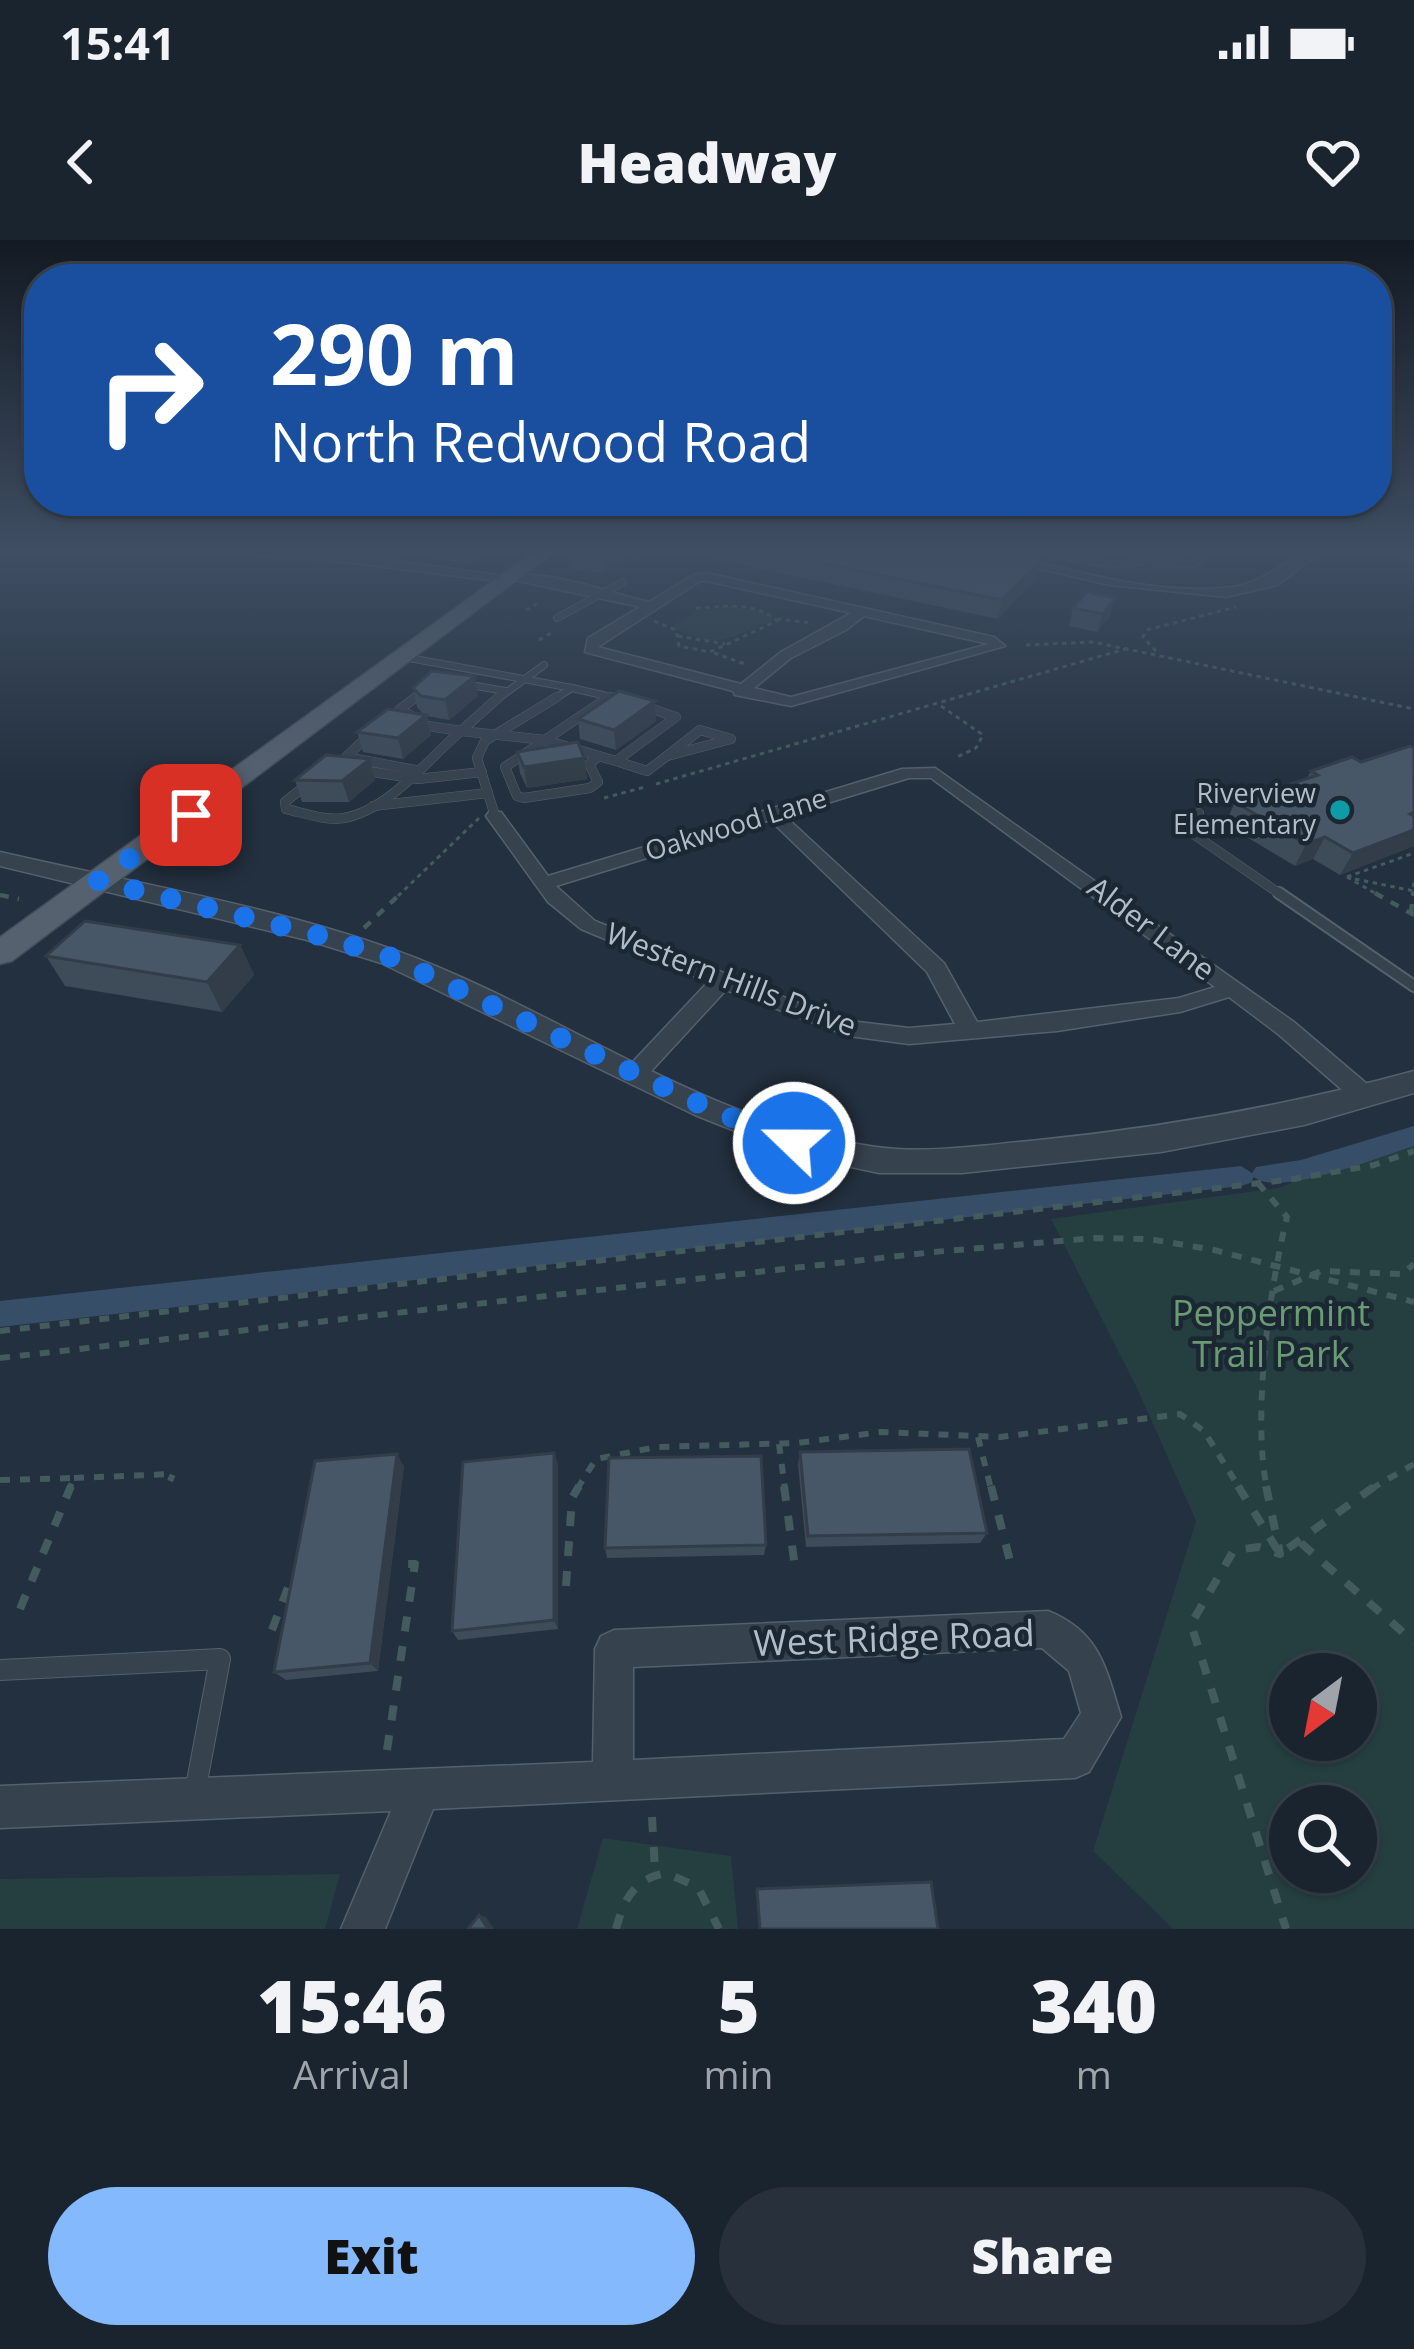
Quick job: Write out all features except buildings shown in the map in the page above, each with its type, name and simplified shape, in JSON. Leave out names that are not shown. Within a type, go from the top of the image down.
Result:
[{"type":"main road","points":[[0,953],[444,628]]},
{"type":"street","points":[[618,628],[592,641],[590,649],[791,702],[998,646],[994,641],[938,628]]},
{"type":"street","points":[[740,692],[785,655],[839,628]]},
{"type":"street","name":"Oakwood Lane","points":[[544,883],[908,773],[929,772]]},
{"type":"street","name":"Alder Lane","points":[[929,772],[951,780],[1232,989],[1366,1096]]},
{"type":"street","name":"Western Hills Drive","points":[[487,809],[564,907],[589,925],[856,1030],[909,1036],[1110,1017],[1180,1005],[1232,989]]},
{"type":"street","points":[[773,814],[937,968],[970,1031]]},
{"type":"street","points":[[0,859],[314,934],[390,957],[635,1074],[794,1143],[879,1160],[921,1163],[1161,1140],[1304,1113],[1414,1082]]},
{"type":"street","points":[[635,1074],[722,980]]},
{"type":"street","name":"West Ridge Road","points":[[0,1807],[420,1791],[613,1782],[1076,1758],[1102,1717],[1085,1660],[1048,1629],[614,1649],[613,1782]]},
{"type":"street","points":[[363,1929],[420,1791]]},
{"type":"lane","points":[[404,657],[572,688],[676,717],[616,761]]},
{"type":"lane","points":[[314,778],[285,802],[286,809],[338,819],[372,806],[518,680],[544,665]]},
{"type":"lane","points":[[446,681],[506,691]]},
{"type":"lane","points":[[434,683],[399,710],[464,729],[544,740],[647,771],[666,756],[700,730],[731,740],[666,756]]},
{"type":"lane","points":[[372,806],[487,809],[477,758],[485,741],[572,688]]},
{"type":"lane","points":[[599,756],[589,764],[598,782],[590,788],[517,796],[505,767],[609,697]]},
{"type":"lane","points":[[415,770],[346,757],[388,722],[464,729]]},
{"type":"lane","points":[[338,766],[404,778],[482,772]]},
{"type":"lane","points":[[1199,814],[1186,821],[1189,831],[1414,986]]},
{"type":"lane","points":[[0,1670],[220,1659],[194,1799]]},
{"type":"path","points":[[674,628],[679,646],[715,653],[757,670]]},
{"type":"path","points":[[715,653],[760,628]]},
{"type":"path","points":[[1155,628],[1142,637],[1160,654]]},
{"type":"path","points":[[538,640],[551,633]]},
{"type":"path","points":[[678,636],[729,644]]},
{"type":"path","points":[[1026,645],[1093,641],[1414,710]]},
{"type":"path","points":[[601,799],[1130,649]]},
{"type":"path","points":[[941,706],[983,735],[976,748],[955,758]]},
{"type":"path","points":[[364,928],[487,809]]},
{"type":"path","points":[[1347,877],[1414,853]]},
{"type":"path","points":[[1376,868],[1382,884]]},
{"type":"path","points":[[1347,877],[1413,891]]},
{"type":"path","points":[[1347,877],[1412,914],[1414,879]]},
{"type":"path","points":[[0,895],[20,899]]},
{"type":"path","points":[[0,1331],[1258,1183],[1373,1165],[1414,1151]]},
{"type":"path","points":[[1258,1183],[1286,1217],[1275,1264],[1260,1454],[1280,1554]]},
{"type":"path","points":[[0,1358],[1095,1238],[1149,1239],[1275,1264],[1414,1301]]},
{"type":"path","points":[[1274,1292],[1315,1274],[1402,1274],[1414,1264]]},
{"type":"path","points":[[566,1586],[572,1498],[596,1459],[657,1447],[779,1444],[881,1432],[978,1436],[1180,1414],[1204,1431],[1280,1554]]},
{"type":"path","points":[[978,1436],[1011,1565]]},
{"type":"path","points":[[779,1444],[796,1575]]},
{"type":"path","points":[[1280,1554],[1394,1472],[1414,1464]]},
{"type":"path","points":[[0,1480],[172,1474],[170,1481]]},
{"type":"path","points":[[20,1609],[74,1478]]},
{"type":"path","points":[[1299,1541],[1414,1642]]},
{"type":"path","points":[[1280,1554],[1259,1547],[1234,1550],[1191,1624],[1286,1929]]},
{"type":"path","points":[[387,1750],[415,1564],[399,1564]]},
{"type":"path","points":[[272,1630],[295,1570],[306,1568]]},
{"type":"path","points":[[652,1817],[655,1873]]},
{"type":"path","points":[[616,1929],[626,1899],[639,1882],[655,1873],[688,1876],[701,1887],[719,1929]]},
{"type":"green space","points":[[675,628],[756,628],[712,640]]},
{"type":"green space","name":"Peppermint Trail Park","points":[[1414,1137],[1414,1929],[1173,1929],[1093,1851],[1196,1521],[1137,1388],[1051,1219],[1278,1188]]},
{"type":"green space","points":[[603,1838],[731,1856],[738,1929],[577,1929]]},
{"type":"green space","points":[[340,1874],[325,1929],[0,1929],[0,1879]]},
{"type":"waterway","points":[[1265,1174],[1301,1170],[1414,1136]]},
{"type":"waterway","points":[[0,1314],[1241,1176]]},
{"type":"place","name":"Riverview Elementary","points":[[1340,810]]},
{"type":"route","points":[[191,815],[98,881],[390,957],[706,1107],[794,1143]]}]
